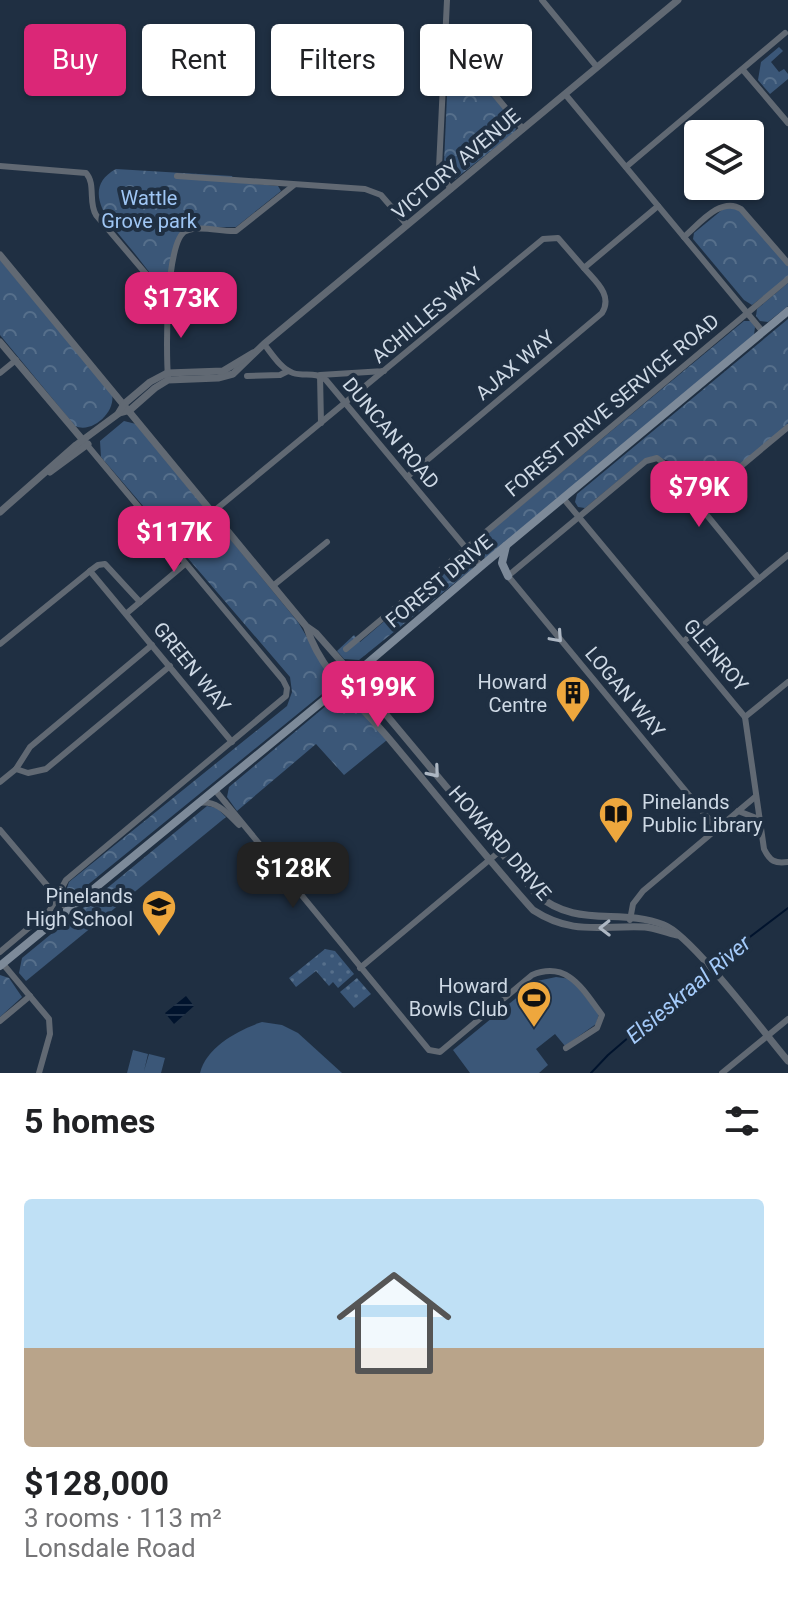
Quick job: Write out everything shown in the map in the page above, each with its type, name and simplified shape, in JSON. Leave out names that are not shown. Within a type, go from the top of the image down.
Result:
[{"type":"main road","name":"FOREST DRIVE","points":[[1,965],[341,686],[788,311]]},
{"type":"main road","points":[[506,545],[502,562],[508,576]]},
{"type":"street","points":[[446,24],[447,0]]},
{"type":"street","points":[[542,0],[597,67]]},
{"type":"street","name":"VICTORY AVENUE","points":[[168,377],[226,377],[239,369],[264,344],[672,2]]},
{"type":"street","points":[[626,167],[785,33]]},
{"type":"street","points":[[743,70],[788,123]]},
{"type":"street","points":[[565,94],[763,332]]},
{"type":"street","points":[[442,96],[439,168],[451,189]]},
{"type":"street","points":[[496,96],[523,129]]},
{"type":"street","points":[[0,166],[86,173],[92,181],[91,200],[96,215],[169,301]]},
{"type":"street","points":[[177,176],[374,191],[387,200],[407,225]]},
{"type":"street","points":[[0,512],[127,407],[150,382],[168,377],[165,355],[169,301],[176,245],[180,236],[187,230],[196,229],[236,231],[294,185]]},
{"type":"street","points":[[684,237],[721,206],[732,204],[741,209],[788,263]]},
{"type":"street","points":[[584,268],[658,206]]},
{"type":"street","name":"ACHILLES WAY","points":[[214,511],[543,239],[558,238],[584,268]]},
{"type":"street","points":[[0,255],[306,626]]},
{"type":"street","name":"AJAX WAY","points":[[407,477],[602,313],[606,307],[605,294],[584,268]]},
{"type":"street","name":"FOREST DRIVE SERVICE ROAD","points":[[346,649],[788,279]]},
{"type":"street","points":[[0,342],[287,688],[281,702],[66,880],[44,917],[0,952]]},
{"type":"street","points":[[264,344],[288,371]]},
{"type":"street","points":[[0,373],[16,360]]},
{"type":"street","name":"DUNCAN ROAD","points":[[247,376],[280,375],[288,371],[320,375],[481,566]]},
{"type":"street","points":[[321,423],[320,375],[384,371]]},
{"type":"street","points":[[697,503],[788,427]]},
{"type":"street","points":[[508,576],[646,461],[657,458],[759,579]]},
{"type":"street","name":"GLENROY","points":[[563,498],[745,717],[764,849],[769,859],[776,863],[788,862]]},
{"type":"street","points":[[274,585],[327,542]]},
{"type":"street","points":[[684,641],[788,555]]},
{"type":"street","name":"GREEN WAY","points":[[140,602],[105,564],[90,571],[232,742]]},
{"type":"street","name":"GREEN WAY","points":[[127,613],[185,564]]},
{"type":"street","points":[[0,644],[90,571]]},
{"type":"street","name":"LOGAN WAY","points":[[508,576],[717,829]]},
{"type":"street","name":"HOWARD DRIVE","points":[[306,626],[353,675],[535,893],[557,909],[584,916],[630,918],[665,925],[699,954],[788,1061]]},
{"type":"street","name":"HOWARD DRIVE","points":[[306,626],[310,638],[341,686],[372,718],[533,910],[551,922],[580,929],[650,927],[679,935]]},
{"type":"street","points":[[359,638],[367,646]]},
{"type":"street","points":[[0,782],[16,769],[30,747],[152,645]]},
{"type":"street","points":[[16,769],[28,773],[46,769],[170,666]]},
{"type":"street","points":[[745,717],[788,682]]},
{"type":"street","points":[[215,790],[429,1050],[440,1052],[532,975],[549,970],[574,978],[602,1015],[597,1028],[566,1048]]},
{"type":"street","points":[[630,928],[633,904],[643,891],[755,797]]},
{"type":"street","points":[[198,803],[216,805],[248,833]]},
{"type":"street","points":[[738,811],[759,819]]},
{"type":"street","points":[[0,830],[67,909]]},
{"type":"street","points":[[360,968],[500,851]]},
{"type":"street","points":[[1,965],[49,1019],[51,1026],[39,1073]]},
{"type":"street","points":[[0,1021],[30,996]]},
{"type":"street","points":[[722,1073],[788,1019]]},
{"type":"green space","points":[[779,47],[783,51],[771,62],[779,72],[784,69],[788,79],[770,94],[758,80],[761,62]]},
{"type":"green space","points":[[447,96],[493,96],[517,124],[515,132],[455,179],[446,173]]},
{"type":"green space","name":"Wattle Grove park","points":[[116,169],[232,176],[234,182],[278,186],[281,191],[236,227],[187,228],[178,236],[167,289],[164,289],[116,231],[102,209],[100,187]]},
{"type":"green space","points":[[728,205],[737,207],[788,264],[788,277],[752,305],[744,300],[693,239],[694,233]]},
{"type":"green space","points":[[0,260],[112,394],[107,414],[95,424],[82,428],[75,426],[0,335]]},
{"type":"green space","points":[[788,283],[788,306],[768,322],[760,321],[756,316],[757,309]]},
{"type":"green space","points":[[788,319],[788,423],[783,429],[707,492],[697,493],[669,461],[654,456],[643,460],[585,508],[578,507],[575,502],[577,494]]},
{"type":"green space","points":[[744,321],[751,321],[755,327],[754,335],[486,558],[479,556],[475,550],[476,543]]},
{"type":"green space","points":[[124,421],[136,424],[298,622],[328,673],[329,685],[327,690],[74,896],[66,891],[69,882],[287,706],[292,692],[290,677],[101,457],[100,441]]},
{"type":"green space","points":[[463,554],[467,554],[473,564],[472,569],[359,660],[344,659],[337,651],[354,635],[360,642]]},
{"type":"green space","points":[[342,701],[361,711],[387,740],[344,775],[316,744],[237,811],[227,797],[229,787],[327,705]]},
{"type":"green space","points":[[207,806],[217,808],[226,817],[26,981],[19,973],[22,958]]},
{"type":"green space","points":[[325,949],[335,951],[354,974],[338,988],[333,982],[329,986],[316,971],[296,987],[289,978]]},
{"type":"green space","points":[[0,975],[9,978],[22,997],[0,1017]]},
{"type":"green space","name":"Howard Bowls Club","points":[[556,977],[571,979],[599,1014],[596,1024],[565,1046],[555,1034],[536,1049],[548,1065],[539,1073],[470,1073],[453,1050],[537,981]]},
{"type":"green space","points":[[357,978],[371,994],[354,1008],[340,992]]},
{"type":"green space","points":[[262,1022],[282,1025],[298,1033],[342,1073],[200,1073],[216,1048],[233,1035]]},
{"type":"green space","points":[[133,1050],[148,1054],[144,1071],[149,1054],[165,1058],[161,1073],[127,1073]]},
{"type":"shaded area","points":[[186,996],[194,1006],[174,1024],[165,1013]]},
{"type":"waterway","name":"Elsieskraal River","points":[[713,965],[788,908]]},
{"type":"waterway","name":"Elsieskraal River","points":[[591,1073],[708,969]]},
{"type":"place","name":"Howard Centre","points":[[573,724]]},
{"type":"place","name":"Pinelands Public Library","points":[[616,845]]},
{"type":"place","name":"Pinelands High School","points":[[159,938]]},
{"type":"place","name":"Howard Bowls Club","points":[[534,1029]]}]
